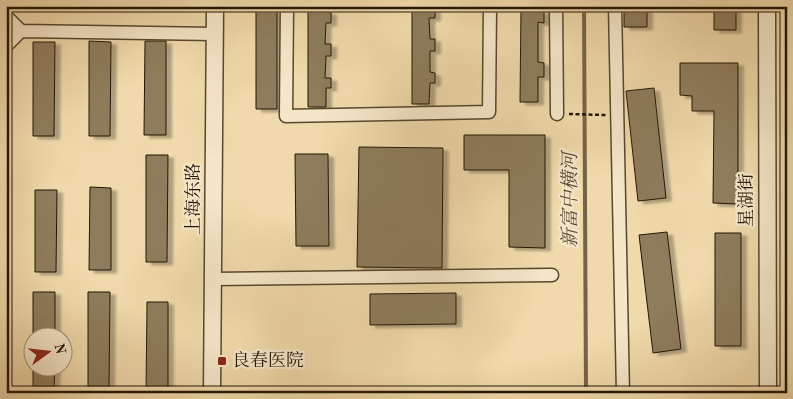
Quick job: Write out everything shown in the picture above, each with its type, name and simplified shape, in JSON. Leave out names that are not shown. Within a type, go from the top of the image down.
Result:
[{"type":"street","name":"上海东路","points":[[212,393],[215,6]]},
{"type":"street","points":[[287,6],[286,116],[489,112],[490,6]]},
{"type":"street","points":[[556,6],[558,114]]},
{"type":"street","points":[[615,6],[623,393]]},
{"type":"street","name":"星湖街","points":[[767,6],[768,393]]},
{"type":"street","points":[[6,16],[20,30],[216,34]]},
{"type":"street","points":[[6,46],[20,30]]},
{"type":"street","points":[[214,278],[552,274]]},
{"type":"path","points":[[574,114],[597,115]]},
{"type":"building","points":[[256,6],[277,6],[277,109],[256,109]]},
{"type":"building","points":[[308,6],[326,6],[326,12],[331,12],[331,23],[326,23],[325,44],[331,44],[331,56],[326,56],[325,78],[331,78],[331,88],[326,88],[326,107],[308,107]]},
{"type":"building","points":[[412,6],[435,7],[435,18],[429,18],[430,39],[435,39],[435,51],[430,51],[430,72],[435,73],[435,83],[430,83],[429,104],[412,104]]},
{"type":"building","points":[[521,6],[538,6],[538,11],[544,11],[544,23],[538,22],[538,62],[544,63],[544,77],[538,77],[538,102],[520,102]]},
{"type":"building","points":[[624,6],[647,6],[647,27],[624,27]]},
{"type":"building","points":[[714,6],[736,6],[736,30],[714,30]]},
{"type":"building","points":[[89,41],[111,42],[110,136],[89,136]]},
{"type":"building","points":[[145,41],[166,41],[166,135],[144,135]]},
{"type":"building","points":[[33,42],[55,42],[54,136],[33,136]]},
{"type":"building","points":[[680,63],[738,63],[738,204],[713,203],[714,111],[692,111],[692,96],[680,95]]},
{"type":"building","points":[[654,88],[666,198],[638,201],[626,91]]},
{"type":"building","points":[[464,135],[545,135],[545,248],[509,247],[509,170],[464,170]]},
{"type":"building","points":[[359,147],[443,148],[442,268],[357,267]]},
{"type":"building","points":[[295,154],[328,154],[329,246],[296,246]]},
{"type":"building","points":[[146,155],[168,155],[167,262],[146,262]]},
{"type":"building","points":[[90,187],[111,188],[111,270],[89,270]]},
{"type":"building","points":[[35,190],[57,190],[56,272],[35,272]]},
{"type":"building","points":[[667,232],[681,349],[653,353],[639,235]]},
{"type":"building","points":[[715,233],[741,233],[741,346],[715,346]]},
{"type":"building","points":[[33,292],[55,292],[55,326],[33,326]]},
{"type":"building","points":[[88,292],[110,292],[109,387],[88,387]]},
{"type":"building","points":[[456,293],[456,324],[370,325],[370,294]]},
{"type":"building","points":[[147,302],[168,302],[168,393],[146,393]]},
{"type":"building","points":[[33,376],[55,376],[54,387],[33,387]]},
{"type":"waterway","name":"新富中横河","points":[[584,6],[586,393]]},
{"type":"place","name":"良春医院","points":[[222,361]]}]
